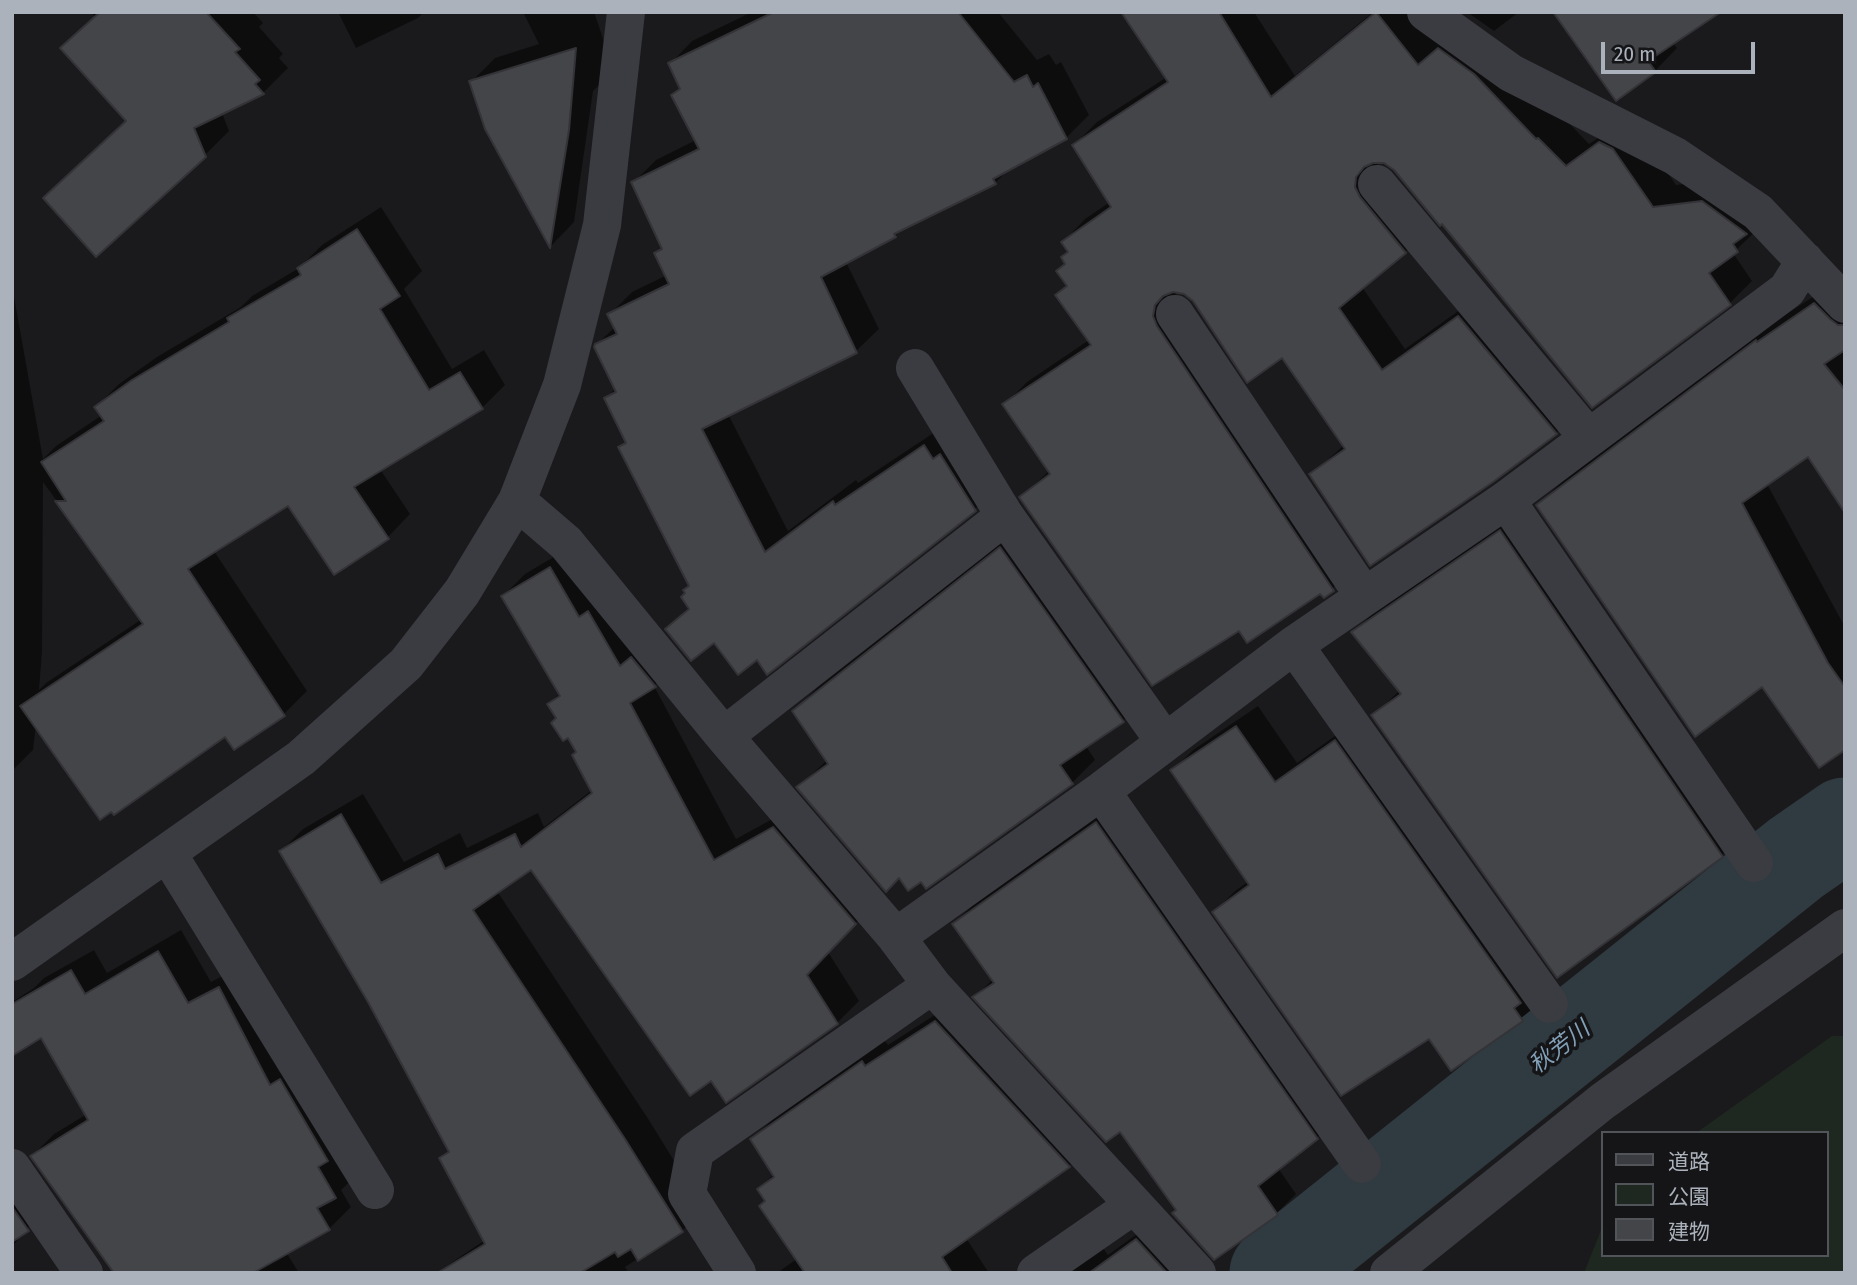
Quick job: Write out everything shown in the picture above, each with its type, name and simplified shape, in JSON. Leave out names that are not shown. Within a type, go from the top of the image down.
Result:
[{"type":"street","points":[[12,962],[301,758],[406,664],[462,592],[516,501],[562,385],[602,225],[626,12]]},
{"type":"street","points":[[1426,12],[1511,73],[1675,156],[1758,212],[1845,304]]},
{"type":"street","points":[[1377,184],[1588,437]]},
{"type":"street","points":[[896,937],[1101,790],[1294,645],[1506,500],[1787,290],[1805,261]]},
{"type":"street","points":[[1175,314],[1364,596]]},
{"type":"street","points":[[915,368],[1005,516],[1165,742]]},
{"type":"street","points":[[1506,500],[1754,863]]},
{"type":"street","points":[[516,501],[566,543],[724,736],[896,937],[932,985],[1197,1273]]},
{"type":"street","points":[[724,736],[1005,516]]},
{"type":"street","points":[[1294,645],[1549,1004]]},
{"type":"street","points":[[1101,790],[1362,1164]]},
{"type":"street","points":[[168,854],[376,1190]]},
{"type":"street","points":[[1390,1273],[1603,1101],[1845,928]]},
{"type":"street","points":[[724,1268],[687,1194],[695,1151],[932,985]]},
{"type":"street","points":[[12,1168],[84,1273]]},
{"type":"street","points":[[1036,1273],[1134,1205]]},
{"type":"green space","points":[[1832,1036],[1845,1036],[1845,1273],[1584,1273],[1602,1228],[1602,1257],[1829,1257],[1829,1131],[1699,1131]]},
{"type":"building","points":[[100,12],[206,12],[240,49],[235,52],[260,80],[255,84],[264,94],[194,128],[206,157],[96,257],[43,198],[126,121],[60,48]]},
{"type":"building","points":[[774,12],[958,12],[1014,82],[1027,75],[1033,87],[1038,83],[1067,139],[993,179],[996,184],[894,234],[896,237],[821,277],[857,353],[702,429],[765,552],[833,501],[835,505],[924,445],[933,459],[940,454],[976,511],[767,675],[757,660],[738,675],[714,643],[691,661],[665,629],[689,609],[681,597],[685,593],[683,590],[689,586],[618,447],[626,443],[604,398],[616,392],[594,347],[595,344],[617,334],[607,314],[669,284],[654,253],[662,249],[631,182],[699,149],[671,95],[680,89],[668,63]]},
{"type":"building","points":[[1121,12],[1219,12],[1271,97],[1376,12],[1418,65],[1438,48],[1474,74],[1536,139],[1566,166],[1599,142],[1613,149],[1653,207],[1702,201],[1747,234],[1733,244],[1738,252],[1709,273],[1731,305],[1592,408],[1442,224],[1440,226],[1394,170],[1384,163],[1373,163],[1364,167],[1356,177],[1355,187],[1360,197],[1406,253],[1339,308],[1382,370],[1458,316],[1557,434],[1493,482],[1370,566],[1309,474],[1345,449],[1282,358],[1247,383],[1193,301],[1184,294],[1173,292],[1163,296],[1155,305],[1153,316],[1157,326],[1334,591],[1324,598],[1320,594],[1247,643],[1239,631],[1152,686],[1019,497],[1050,474],[1002,404],[1091,345],[1055,295],[1067,286],[1056,271],[1065,264],[1061,257],[1068,252],[1061,242],[1111,207],[1072,145],[1168,82]]},
{"type":"building","points":[[1553,12],[1721,12],[1648,61],[1656,72],[1616,101]]},
{"type":"building","points":[[576,48],[569,130],[550,248],[485,129],[469,81]]},
{"type":"building","points":[[357,229],[400,296],[380,309],[429,390],[460,372],[483,409],[354,487],[389,539],[334,575],[288,506],[188,569],[285,716],[234,750],[225,737],[114,815],[111,812],[100,820],[20,706],[143,624],[55,501],[66,501],[41,462],[104,421],[94,407],[132,380],[229,322],[227,318],[301,275],[297,268]]},
{"type":"building","points":[[1814,303],[1838,325],[1845,325],[1845,350],[1824,364],[1845,390],[1845,513],[1808,457],[1742,503],[1828,663],[1845,687],[1845,750],[1819,768],[1762,687],[1695,737],[1536,505],[1756,340],[1757,342]]},
{"type":"building","points":[[1500,530],[1723,857],[1557,978],[1371,715],[1401,694],[1351,632]]},
{"type":"building","points":[[1000,547],[1124,722],[1060,765],[1073,784],[926,889],[921,882],[908,891],[899,878],[886,892],[796,787],[828,764],[792,711]]},
{"type":"building","points":[[550,567],[579,617],[588,611],[620,666],[631,657],[656,687],[630,703],[714,860],[773,827],[856,924],[807,975],[838,1024],[726,1103],[711,1081],[690,1096],[531,870],[473,910],[625,1139],[683,1232],[638,1261],[631,1249],[618,1257],[615,1252],[580,1273],[437,1273],[485,1244],[439,1158],[449,1152],[368,1002],[279,851],[341,814],[381,883],[438,854],[445,869],[515,834],[521,847],[592,793],[572,755],[576,752],[568,738],[563,741],[551,723],[556,718],[547,704],[560,696],[501,596]]},
{"type":"building","points":[[1236,726],[1275,782],[1335,740],[1521,1003],[1514,1008],[1523,1021],[1451,1071],[1429,1039],[1341,1096],[1212,912],[1249,885],[1170,770]]},
{"type":"building","points":[[1096,822],[1318,1139],[1258,1186],[1278,1215],[1214,1260],[1172,1213],[1176,1210],[1120,1132],[1106,1142],[972,997],[994,983],[952,924]]},
{"type":"building","points":[[158,951],[188,1003],[219,987],[270,1085],[280,1079],[328,1161],[318,1167],[336,1198],[317,1208],[330,1230],[253,1273],[114,1273],[30,1156],[88,1120],[41,1038],[12,1056],[12,1004],[71,970],[85,994]]},
{"type":"building","points":[[935,1021],[1070,1167],[942,1257],[952,1273],[805,1273],[759,1206],[765,1201],[757,1189],[774,1177],[750,1139],[862,1061],[865,1066]]},
{"type":"building","points":[[12,1207],[29,1231],[12,1242]]},
{"type":"building","points":[[1136,1239],[1167,1273],[1089,1273]]},
{"type":"waterway","name":"秋芳川","points":[[1276,1273],[1796,858],[1845,824]]}]
